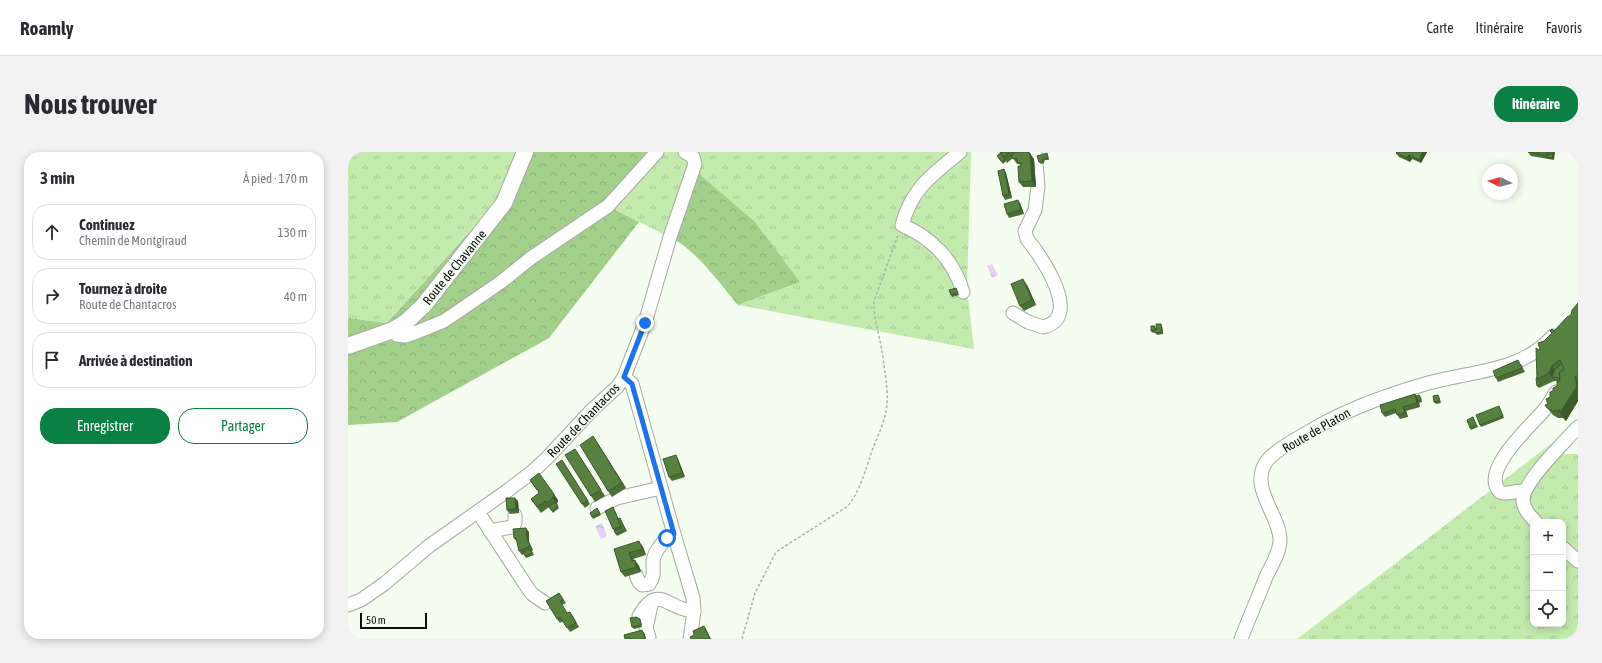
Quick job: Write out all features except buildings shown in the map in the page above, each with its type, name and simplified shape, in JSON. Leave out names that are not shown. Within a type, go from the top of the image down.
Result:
[{"type":"main road","name":"Route de Chavanne","points":[[348,346],[393,330],[406,322],[424,305],[504,203],[525,152]]},
{"type":"street","points":[[393,330],[397,336],[405,336],[444,321],[501,282],[531,258],[608,206],[657,152]]},
{"type":"street","name":"Route de Chantacros","points":[[348,606],[361,600],[384,584],[429,546],[507,492],[547,458],[592,410],[618,386],[624,377],[645,323],[676,216],[695,164],[693,157],[685,152]]},
{"type":"street","points":[[960,152],[922,184],[911,199],[902,225],[929,240],[937,248],[954,270],[963,292]]},
{"type":"street","points":[[1013,313],[1028,322],[1043,327],[1053,322],[1057,318],[1059,311],[1059,293],[1041,258],[1027,239],[1025,231],[1033,217],[1036,205],[1038,186],[1035,152]]},
{"type":"street","name":"Route de Platon","points":[[1241,639],[1279,548],[1279,531],[1262,488],[1263,470],[1265,463],[1270,458],[1292,441],[1324,422],[1363,404],[1425,383],[1495,369],[1519,361],[1547,344],[1561,328]]},
{"type":"street","points":[[624,377],[632,384],[693,598],[694,611],[690,639]]},
{"type":"street","points":[[1524,492],[1516,491],[1508,494],[1500,492],[1496,484],[1498,469],[1510,447],[1546,408],[1560,385]]},
{"type":"street","points":[[1533,519],[1525,509],[1523,500],[1524,492],[1541,468],[1578,427]]},
{"type":"street","points":[[600,510],[617,498],[662,491]]},
{"type":"street","points":[[478,512],[526,587],[532,594],[545,603]]},
{"type":"street","points":[[490,531],[512,527],[515,523],[515,515]]},
{"type":"street","points":[[636,575],[639,582],[642,584],[649,584],[654,576],[651,551],[674,534]]},
{"type":"street","points":[[1566,551],[1578,561]]},
{"type":"street","points":[[639,616],[645,606],[653,600],[662,599],[683,610],[694,611]]},
{"type":"street","points":[[649,637],[646,628],[653,600]]},
{"type":"path","points":[[742,639],[754,593],[776,552],[848,506],[854,499],[861,482],[884,420],[887,404],[883,352],[873,312],[874,301],[902,225]]},
{"type":"green space","points":[[348,152],[518,152],[498,199],[387,323],[348,318]]},
{"type":"green space","points":[[518,152],[651,152],[602,203],[639,222],[549,338],[397,422],[348,425],[348,318],[387,323],[498,200]]},
{"type":"green space","points":[[651,152],[971,152],[967,289],[974,349],[738,305],[799,282],[673,239],[602,203]]},
{"type":"green space","points":[[697,172],[755,222],[800,282],[738,305],[691,251],[673,239]]},
{"type":"green space","points":[[1556,440],[1557,454],[1578,454],[1578,639],[1297,639]]},
{"type":"water","points":[[992,264],[998,275],[992,278],[987,266]]},
{"type":"water","points":[[602,523],[607,536],[601,539],[595,526]]},
{"type":"route","points":[[645,323],[624,377],[632,384],[674,534],[667,538]]}]
